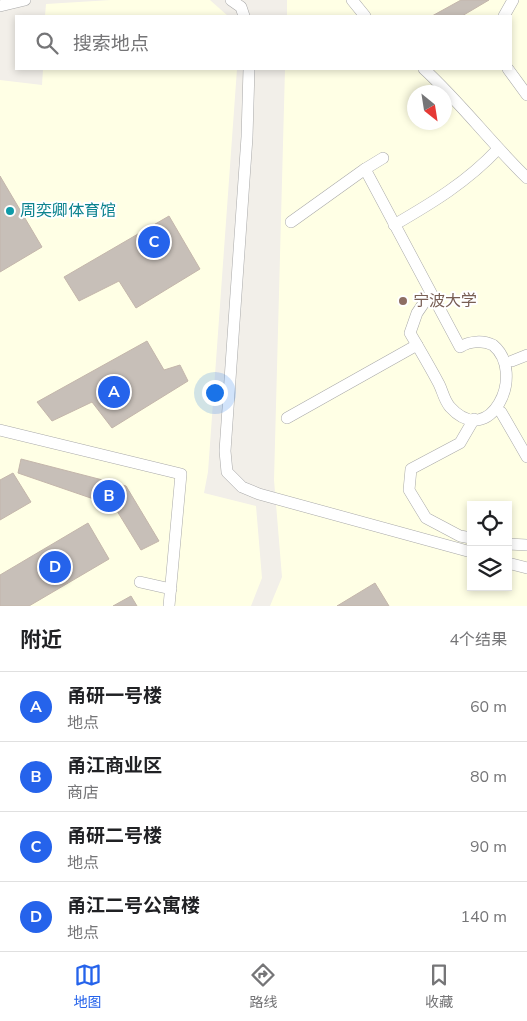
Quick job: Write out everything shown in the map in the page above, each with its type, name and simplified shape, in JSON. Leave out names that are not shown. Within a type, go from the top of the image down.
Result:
[{"type":"street","points":[[0,6],[25,0]]},
{"type":"street","points":[[239,8],[252,0]]},
{"type":"street","points":[[352,0],[364,15]]},
{"type":"street","points":[[505,15],[513,0]]},
{"type":"street","points":[[249,70],[247,137],[226,442],[227,472],[242,487],[259,494],[467,551]]},
{"type":"street","points":[[425,70],[527,178]]},
{"type":"street","points":[[509,70],[527,95]]},
{"type":"street","points":[[394,225],[455,189],[479,169],[498,149]]},
{"type":"street","points":[[291,222],[365,169],[384,158]]},
{"type":"street","points":[[365,169],[430,294],[460,347],[477,342],[490,343],[501,349],[512,361],[518,382],[515,394],[509,405],[501,412],[487,419],[474,419],[462,416],[451,408],[410,334],[412,322],[430,294]]},
{"type":"street","points":[[287,418],[417,345]]},
{"type":"street","points":[[512,361],[527,356]]},
{"type":"street","points":[[501,412],[527,457]]},
{"type":"street","points":[[467,537],[460,536],[426,518],[409,490],[411,469],[460,443],[474,419]]},
{"type":"street","points":[[0,430],[181,474],[169,606]]},
{"type":"street","points":[[512,544],[527,545]]},
{"type":"street","points":[[512,564],[527,568]]},
{"type":"street","points":[[140,582],[171,589]]},
{"type":"shaded area","points":[[111,0],[210,0],[227,15],[45,15],[46,4]]},
{"type":"shaded area","name":"宁波大学","points":[[287,0],[527,0],[527,606],[270,606],[282,577],[274,480],[285,70],[512,70],[512,15],[287,15]]},
{"type":"shaded area","points":[[43,70],[237,70],[208,472],[204,493],[256,506],[262,578],[251,606],[0,606],[0,80],[42,85]]},
{"type":"building","points":[[461,0],[489,0],[464,15],[434,15]]},
{"type":"building","name":"周奕卿体育馆","points":[[0,176],[42,247],[0,272]]},
{"type":"building","points":[[169,216],[200,269],[136,308],[119,281],[79,301],[64,277]]},
{"type":"building","points":[[147,341],[164,370],[180,365],[188,381],[112,428],[92,402],[52,421],[37,402]]},
{"type":"building","points":[[21,459],[126,486],[159,541],[141,550],[114,506],[18,473]]},
{"type":"building","points":[[13,473],[31,502],[0,520],[0,480]]},
{"type":"building","points":[[88,523],[109,559],[29,606],[0,606],[0,575]]},
{"type":"building","points":[[375,583],[389,606],[337,606]]},
{"type":"building","points":[[131,596],[137,606],[113,606]]},
{"type":"place","name":"周奕卿体育馆","points":[[10,211]]},
{"type":"place","name":"甬研二号楼","points":[[154,242]]},
{"type":"place","name":"宁波大学","points":[[403,301]]},
{"type":"place","name":"甬研一号楼","points":[[114,392]]},
{"type":"place","name":"甬江商业区","points":[[109,496]]},
{"type":"place","name":"甬江二号公寓楼","points":[[55,567]]}]
